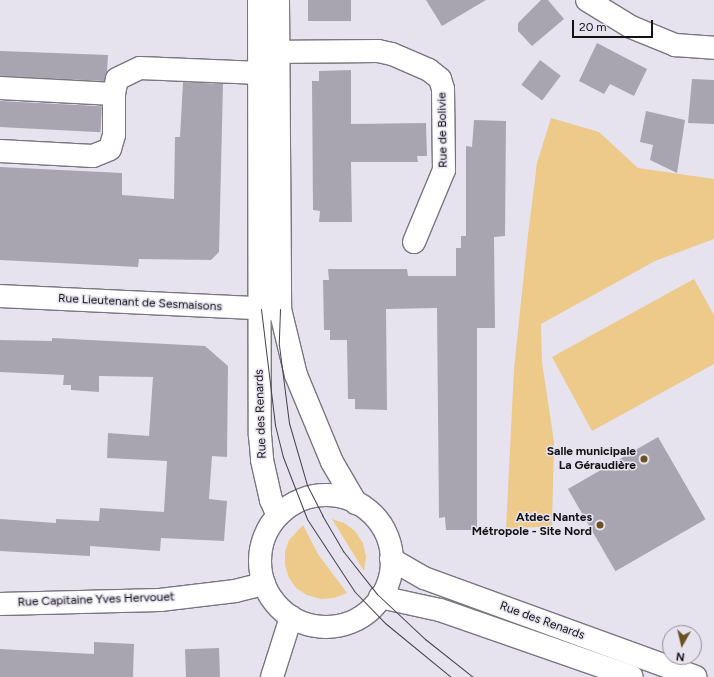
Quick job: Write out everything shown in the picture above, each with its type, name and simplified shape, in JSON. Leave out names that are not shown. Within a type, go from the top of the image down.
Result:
[{"type":"street","points":[[259,0],[266,59],[271,309],[332,462],[356,503]]},
{"type":"street","points":[[266,59],[278,0]]},
{"type":"street","points":[[587,0],[631,27],[675,45],[714,48]]},
{"type":"street","name":"Rue de Bolivie","points":[[114,94],[117,79],[140,68],[378,51],[392,54],[429,70],[440,79],[443,89],[444,170],[414,242]]},
{"type":"street","points":[[0,88],[114,94],[114,135],[110,149],[93,156],[0,150]]},
{"type":"street","name":"Rue Lieutenant de Sesmaisons","points":[[0,296],[271,309]]},
{"type":"street","name":"Rue des Renards","points":[[271,309],[260,435],[271,500],[278,516]]},
{"type":"street","points":[[335,496],[356,503],[373,516],[387,539],[391,559],[390,576],[380,598],[360,617],[337,626],[313,625],[291,617],[273,600],[264,584],[260,566],[261,548],[268,530],[278,516],[293,504],[313,497],[335,496]]},
{"type":"street","name":"Rue des Renards","points":[[391,559],[424,578],[696,677]]},
{"type":"street","name":"Rue Capitaine Yves Hervouet","points":[[0,604],[160,600],[235,591],[264,584]]},
{"type":"street","name":"Rue des Renards","points":[[380,598],[440,610],[632,677]]},
{"type":"street","points":[[272,677],[291,617]]},
{"type":"shaded area","points":[[551,118],[599,132],[638,168],[714,179],[714,239],[655,261],[541,324],[542,362],[554,442],[552,526],[506,529],[514,369],[528,235],[537,163]]},
{"type":"shaded area","points":[[694,279],[714,315],[714,364],[592,431],[552,357]]},
{"type":"shaded area","points":[[332,519],[344,523],[355,531],[363,543],[366,557],[364,571]]},
{"type":"shaded area","points":[[303,525],[318,554],[347,593],[334,598],[321,599],[307,595],[296,588],[289,578],[285,565],[285,552],[289,540]]},
{"type":"building","points":[[308,0],[351,0],[351,21],[308,21]]},
{"type":"building","points":[[426,0],[486,0],[442,26]]},
{"type":"building","points":[[541,0],[548,0],[564,19],[532,46],[518,31],[518,23]]},
{"type":"building","points":[[597,43],[647,69],[634,96],[610,84],[604,94],[579,81]]},
{"type":"building","points":[[0,51],[108,55],[107,72],[104,81],[0,76]]},
{"type":"building","points":[[540,60],[561,76],[542,100],[521,85]]},
{"type":"building","points":[[351,70],[351,124],[426,123],[427,156],[417,156],[418,162],[351,162],[352,222],[319,222],[320,211],[313,210],[312,81],[319,81],[319,71]]},
{"type":"building","points":[[692,79],[714,80],[714,124],[688,123]]},
{"type":"building","points":[[183,82],[223,84],[219,252],[211,260],[139,259],[138,267],[0,260],[0,167],[122,173],[122,195],[174,199],[175,137],[180,137]]},
{"type":"building","points":[[0,101],[102,106],[100,132],[0,127]]},
{"type":"building","points":[[646,111],[685,120],[677,173],[650,160],[653,145],[640,142]]},
{"type":"building","points":[[474,120],[506,121],[505,236],[494,237],[495,328],[477,328],[477,530],[446,530],[445,517],[439,518],[437,308],[386,309],[387,410],[355,409],[355,399],[348,399],[347,340],[330,340],[330,330],[324,330],[323,280],[329,280],[328,269],[407,269],[408,276],[456,276],[456,248],[461,248],[461,236],[466,236],[466,146],[472,147]]},
{"type":"building","points":[[52,338],[205,346],[228,366],[227,457],[212,456],[209,499],[227,501],[224,541],[161,538],[160,551],[90,546],[90,556],[0,551],[0,519],[56,523],[56,519],[99,521],[100,508],[164,512],[167,461],[107,458],[108,433],[149,436],[153,377],[99,376],[99,392],[71,390],[71,385],[63,385],[64,375],[0,372],[0,340],[52,341]]},
{"type":"building","points":[[658,437],[706,519],[615,571],[568,489]]},
{"type":"building","points":[[94,642],[134,644],[133,677],[0,677],[0,649],[94,654]]},
{"type":"building","points":[[219,648],[220,677],[186,677],[185,649]]},
{"type":"tram line","points":[[261,309],[275,425],[283,457],[307,519],[355,592],[385,623],[451,677]]},
{"type":"tram line","points":[[280,309],[279,345],[289,423],[307,485],[322,515],[343,551],[377,594],[425,639],[473,677]]},
{"type":"place","name":"Salle municipale La Géraudière","points":[[644,459]]},
{"type":"place","name":"Atdec Nantes Métropole - Site Nord","points":[[600,525]]}]
